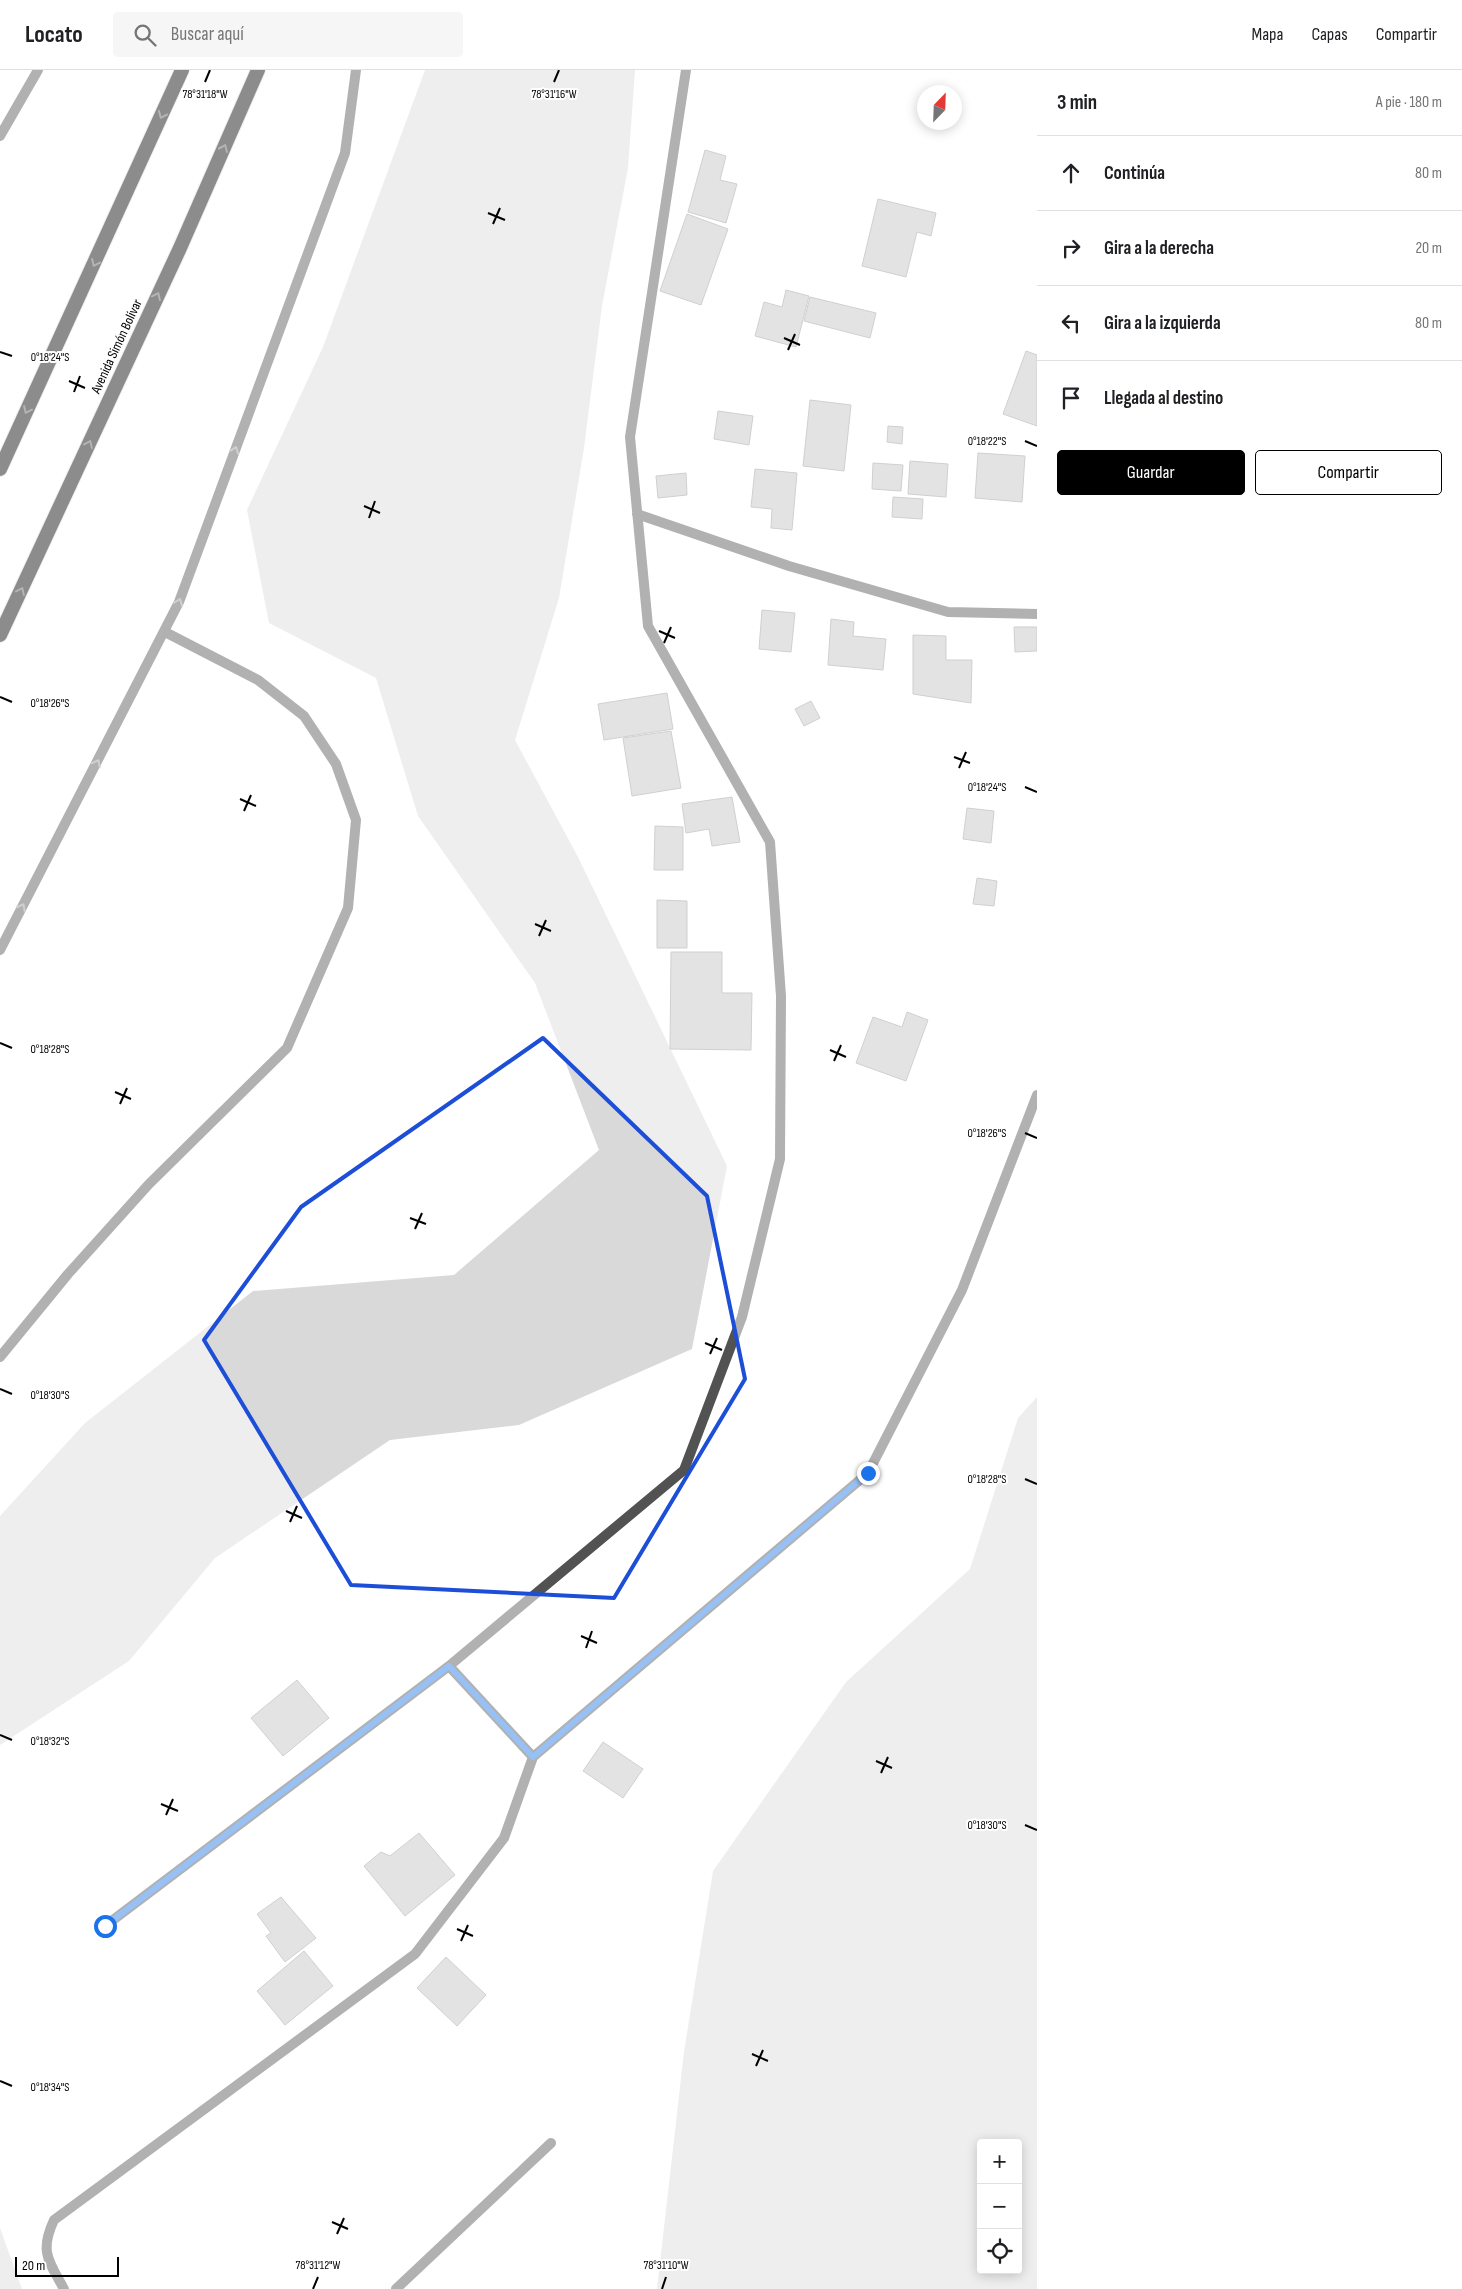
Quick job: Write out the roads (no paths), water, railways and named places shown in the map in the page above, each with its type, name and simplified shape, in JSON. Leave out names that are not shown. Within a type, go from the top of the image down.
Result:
[{"type":"highway","points":[[0,469],[182,70]]},
{"type":"highway","name":"Avenida Simón Bolívar","points":[[0,635],[180,248],[258,70]]},
{"type":"street","points":[[0,136],[38,70]]},
{"type":"street","points":[[0,950],[179,602],[345,152],[356,70]]},
{"type":"street","points":[[105,1926],[449,1666],[684,1470],[742,1318],[780,1159],[780,996],[770,842],[648,626],[630,437],[686,70]]},
{"type":"street","points":[[637,514],[789,566],[948,612],[1037,614]]},
{"type":"street","points":[[0,1357],[68,1274],[149,1184],[287,1048],[348,908],[356,820],[336,764],[304,716],[258,680],[165,632]]},
{"type":"street","points":[[64,2289],[46,2254],[48,2234],[54,2220],[415,1954],[504,1838],[533,1757],[868,1473],[962,1290],[1037,1095]]},
{"type":"street","points":[[449,1666],[533,1757]]},
{"type":"street","points":[[396,2289],[551,2143]]}]
